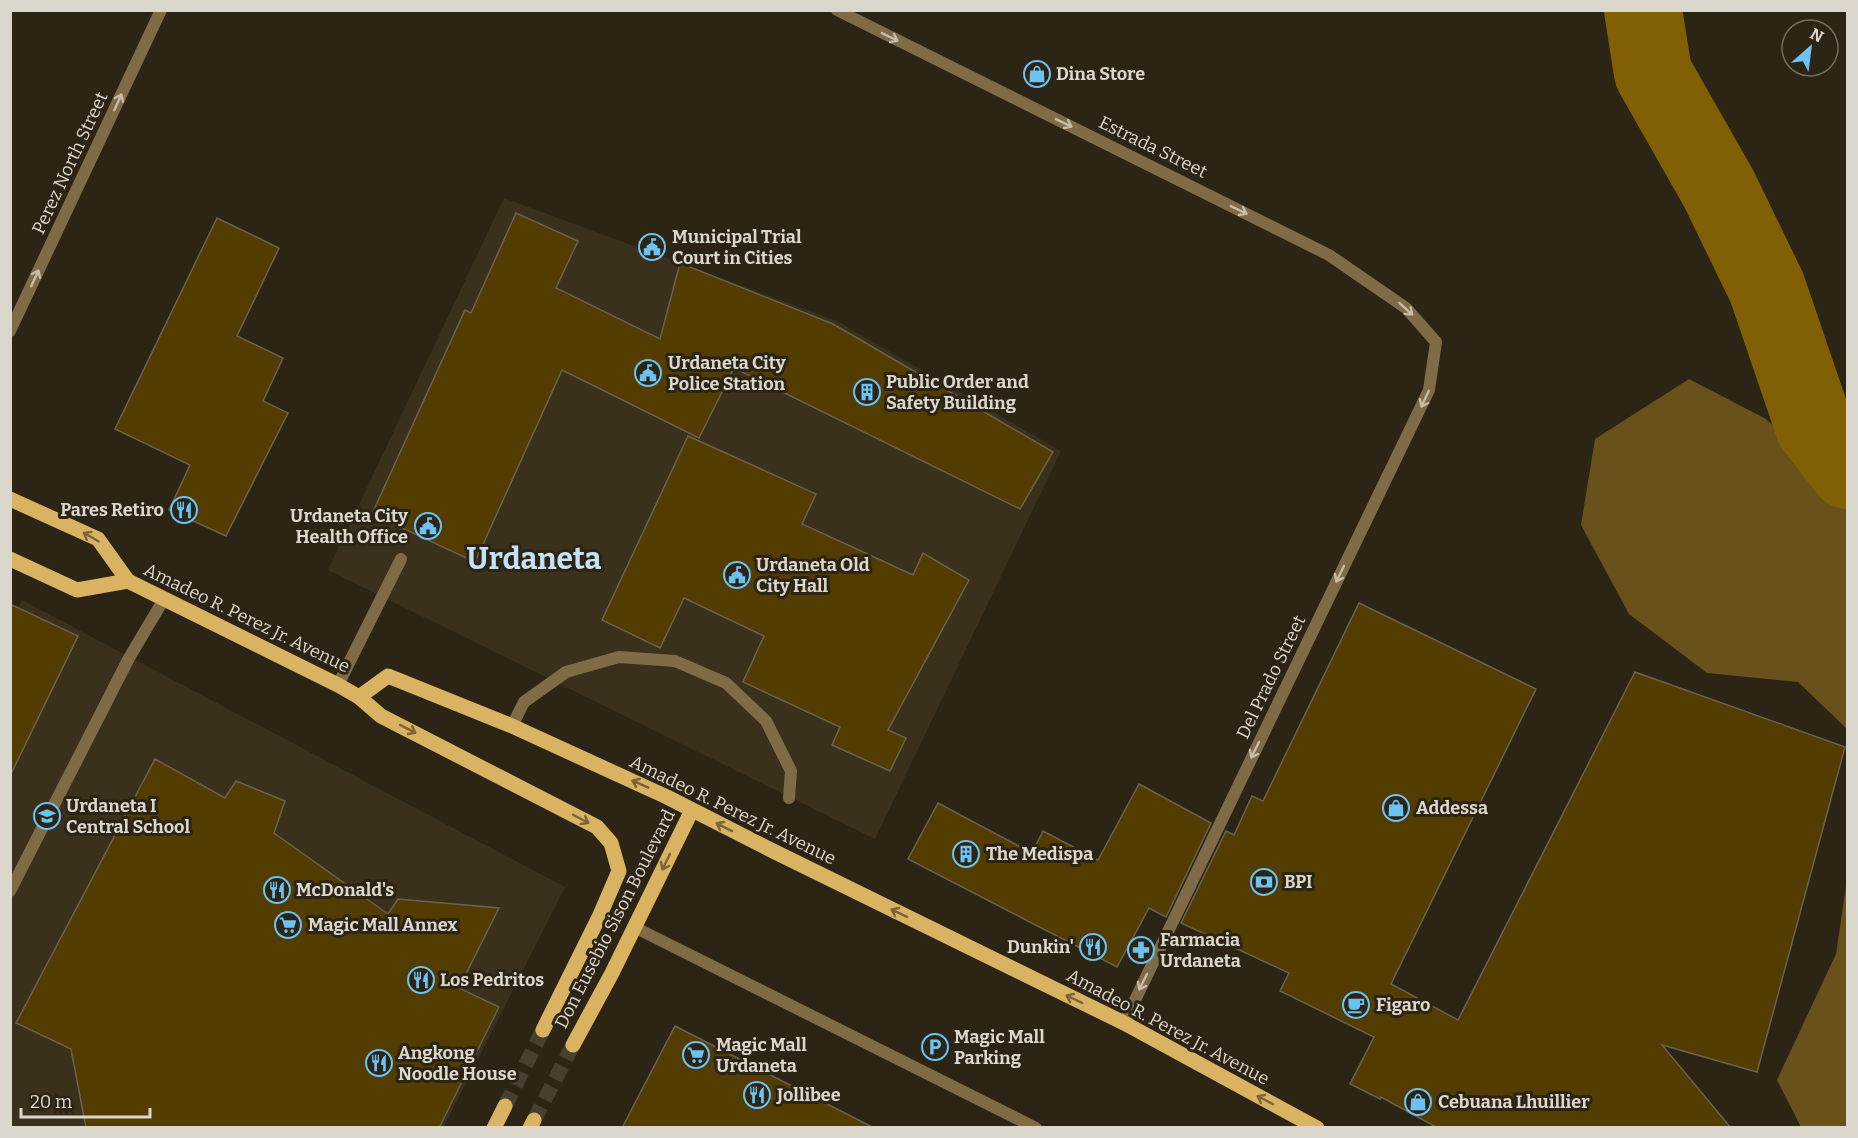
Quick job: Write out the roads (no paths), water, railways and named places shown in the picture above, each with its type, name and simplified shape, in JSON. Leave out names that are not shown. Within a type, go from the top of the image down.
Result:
[{"type":"main road","name":"Amadeo R. Perez Jr. Avenue","points":[[10,499],[98,539],[128,581],[360,697],[388,676],[512,726],[692,810],[1124,1023],[1317,1128]]},
{"type":"main road","name":"Amadeo R. Perez Jr. Avenue","points":[[10,559],[77,590],[128,581]]},
{"type":"main road","name":"Don Eusebio Sison Boulevard","points":[[360,697],[381,716],[597,827],[611,843],[619,871],[600,915],[543,1030]]},
{"type":"main road","name":"Don Eusebio Sison Boulevard","points":[[573,1045],[692,810]]},
{"type":"main road","points":[[494,1128],[505,1106]]},
{"type":"street","name":"Perez North Street","points":[[10,331],[161,10]]},
{"type":"street","name":"Estrada Street","points":[[837,10],[1329,255],[1406,308],[1436,342]]},
{"type":"street","name":"Del Prado Street","points":[[1124,1023],[1429,390],[1436,342]]},
{"type":"street","points":[[339,685],[402,559]]},
{"type":"street","points":[[10,891],[129,658],[164,599]]},
{"type":"street","points":[[512,726],[524,702],[566,672],[619,657],[675,661],[726,683],[766,722],[791,771],[789,798]]},
{"type":"street","points":[[634,927],[1036,1128]]},
{"type":"waterway","points":[[1643,10],[1653,73],[1719,189],[1767,288],[1814,426],[1848,470]]},
{"type":"tunnel","points":[[505,1106],[543,1030]]},
{"type":"tunnel","points":[[534,1120],[573,1045]]},
{"type":"place","name":"Dina Store","points":[[1037,74]]},
{"type":"place","name":"Municipal Trial Court in Cities","points":[[652,247]]},
{"type":"place","name":"Urdaneta City Police Station","points":[[648,373]]},
{"type":"place","name":"Public Order and Safety Building","points":[[867,392]]},
{"type":"place","name":"Pares Retiro","points":[[184,510]]},
{"type":"place","name":"Urdaneta City Health Office","points":[[428,526]]},
{"type":"place","name":"Urdaneta Old City Hall","points":[[737,575]]},
{"type":"place","name":"Addessa","points":[[1396,808]]},
{"type":"place","name":"Urdaneta I Central School","points":[[47,816]]},
{"type":"place","name":"The Medispa","points":[[966,854]]},
{"type":"place","name":"BPI","points":[[1264,882]]},
{"type":"place","name":"McDonald's","points":[[277,890]]},
{"type":"place","name":"Magic Mall Annex","points":[[288,925]]},
{"type":"place","name":"Dunkin'","points":[[1093,947]]},
{"type":"place","name":"Farmacia Urdaneta","points":[[1141,950]]},
{"type":"place","name":"Los Pedritos","points":[[421,980]]},
{"type":"place","name":"Figaro","points":[[1356,1005]]},
{"type":"place","name":"Magic Mall Parking","points":[[935,1047]]},
{"type":"place","name":"Magic Mall Urdaneta","points":[[696,1055]]},
{"type":"place","name":"Angkong Noodle House","points":[[379,1063]]},
{"type":"place","name":"Jollibee","points":[[757,1095]]},
{"type":"place","name":"Cebuana Lhuillier","points":[[1418,1102]]},
{"type":"district","name":"Urdaneta","points":[[534,559]]}]
